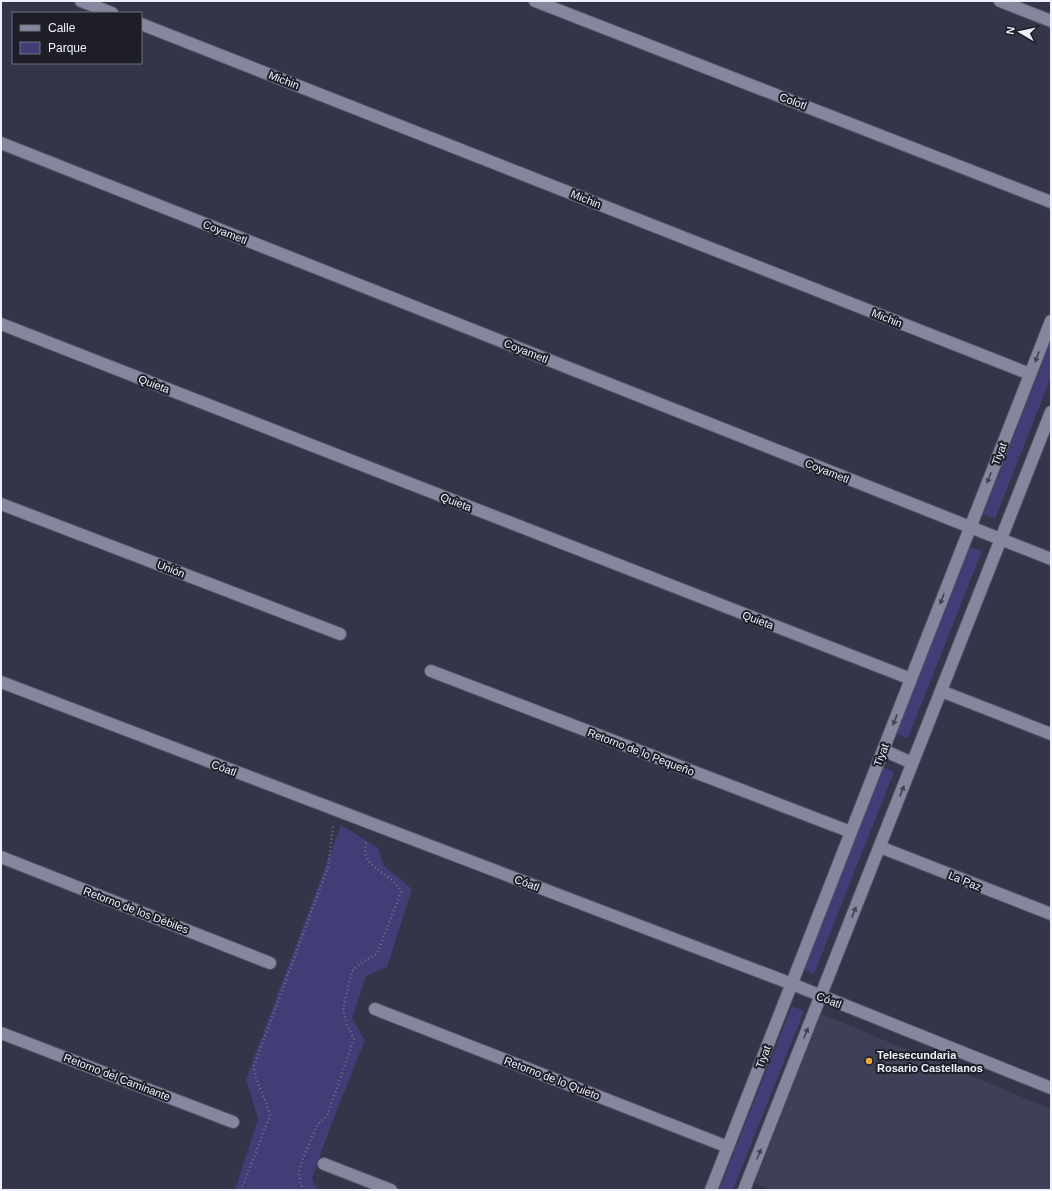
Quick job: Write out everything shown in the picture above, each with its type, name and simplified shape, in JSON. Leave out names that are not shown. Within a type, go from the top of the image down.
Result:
[{"type":"street","points":[[81,1],[109,12]]},
{"type":"street","name":"Colotl","points":[[535,1],[1051,202]]},
{"type":"street","points":[[1000,1],[1051,21]]},
{"type":"street","name":"Michin","points":[[142,24],[1030,374]]},
{"type":"street","name":"Coyametl","points":[[1,143],[1051,559]]},
{"type":"street","name":"Tiyat","points":[[711,1190],[1051,321]]},
{"type":"street","name":"Quieta","points":[[1,324],[911,679]]},
{"type":"street","points":[[744,1190],[1051,412]]},
{"type":"street","name":"Unión","points":[[1,504],[340,634]]},
{"type":"street","name":"Retorno de lo Pequeño","points":[[431,671],[851,832]]},
{"type":"street","name":"Cóatl","points":[[1,682],[792,984],[820,997],[1051,1088]]},
{"type":"street","points":[[941,691],[1051,734]]},
{"type":"street","points":[[883,750],[912,763]]},
{"type":"street","name":"La Paz","points":[[880,847],[1051,914]]},
{"type":"street","name":"Retorno de los Débiles","points":[[1,858],[270,963]]},
{"type":"street","name":"Retorno de lo Quieto","points":[[375,1009],[728,1147]]},
{"type":"street","name":"Retorno del Caminante","points":[[1,1033],[233,1122]]},
{"type":"street","points":[[324,1164],[391,1190]]},
{"type":"path","points":[[241,1190],[270,1116],[269,1107],[254,1076],[254,1066],[328,867],[331,830],[338,811]]},
{"type":"path","points":[[304,1190],[301,1185],[299,1175],[300,1166],[317,1125],[327,1116],[354,1039],[347,1025],[343,1008],[352,971],[362,962],[377,954],[401,892],[398,885],[390,877],[372,866],[366,858],[364,848],[372,824]]},
{"type":"shaded area","name":"Telesecundaria Rosario Castellanos","points":[[821,1014],[1051,1109],[1051,1190],[771,1190],[755,1183]]},
{"type":"green space","points":[[1051,341],[1051,377],[995,519],[983,514]]},
{"type":"green space","points":[[970,547],[982,551],[908,738],[896,734]]},
{"type":"green space","points":[[882,767],[894,772],[814,974],[802,969]]},
{"type":"green space","points":[[341,825],[378,848],[384,866],[412,889],[387,967],[366,976],[352,1019],[365,1040],[329,1130],[312,1179],[318,1190],[235,1190],[258,1119],[246,1079]]},
{"type":"green space","points":[[792,1006],[804,1011],[733,1190],[719,1190]]},
{"type":"place","name":"Telesecundaria Rosario Castellanos","points":[[869,1061]]}]
